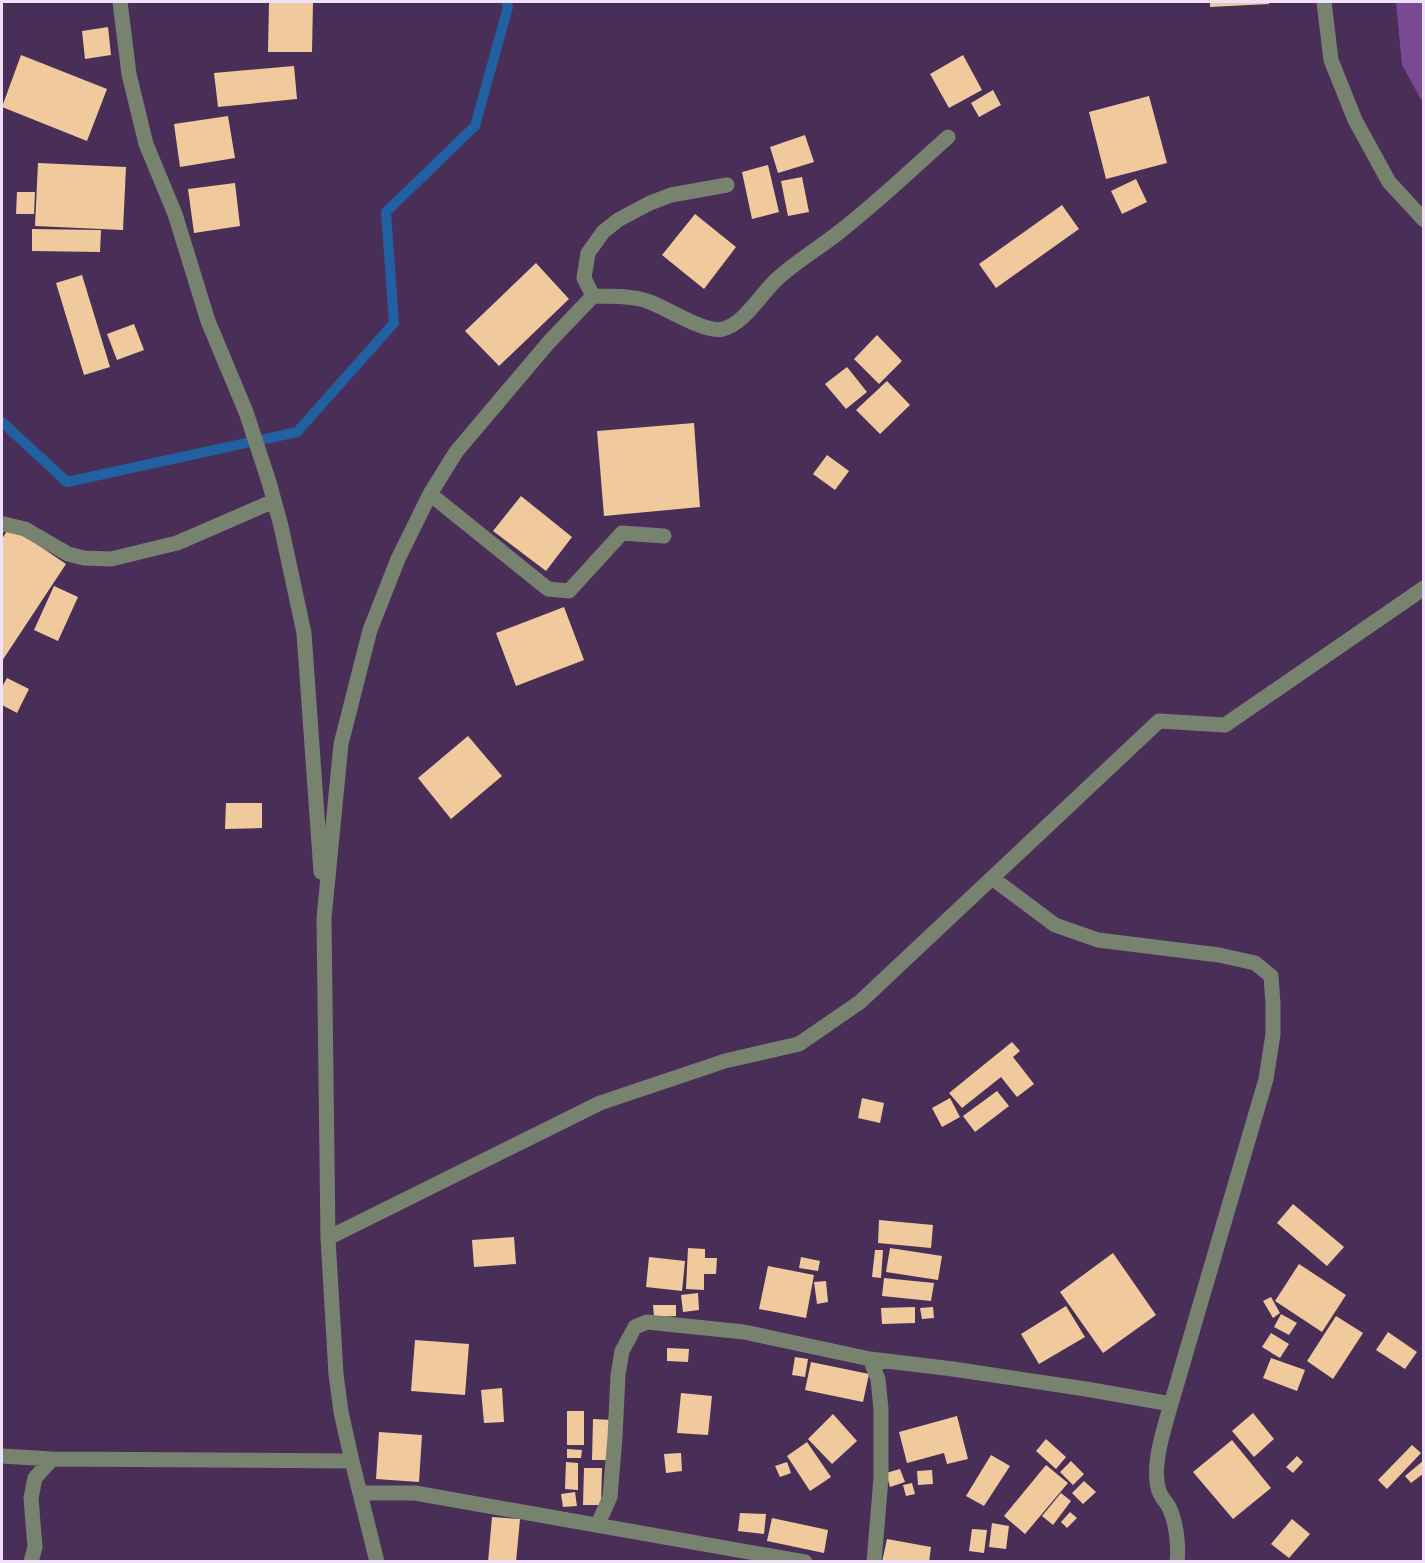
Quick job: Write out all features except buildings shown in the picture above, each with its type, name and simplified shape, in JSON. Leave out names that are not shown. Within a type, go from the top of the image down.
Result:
[{"type":"street","points":[[120,2],[129,74],[146,144],[175,214],[208,321],[246,412],[269,482],[304,633],[324,918],[328,1238],[336,1374],[341,1412],[377,1562]]},
{"type":"street","points":[[1324,2],[1330,60],[1355,120],[1389,182],[1424,220]]},
{"type":"street","points":[[324,918],[341,744],[370,630],[398,559],[430,494],[456,452],[549,342],[593,296],[626,297],[647,301],[705,328],[723,330],[738,321],[754,306],[776,280],[840,232],[948,137]]},
{"type":"street","points":[[593,296],[584,278],[588,253],[610,226],[660,199],[727,185]]},
{"type":"street","points":[[430,494],[548,589],[568,591],[622,533],[664,536]]},
{"type":"street","points":[[2,525],[25,529],[68,554],[84,558],[111,559],[177,543],[274,501]]},
{"type":"street","points":[[328,1238],[600,1103],[726,1061],[800,1044],[860,1002],[1159,721],[1225,725],[1424,588]]},
{"type":"street","points":[[992,878],[1055,925],[1098,940],[1219,955],[1255,963],[1271,976],[1274,1004],[1273,1034],[1266,1078],[1162,1436],[1156,1470],[1159,1492],[1170,1509],[1179,1546],[1177,1562]]},
{"type":"street","points":[[598,1524],[610,1497],[618,1375],[622,1351],[635,1327],[647,1322],[744,1332],[870,1359],[953,1369],[1171,1404]]},
{"type":"street","points":[[870,1359],[878,1379],[881,1409],[881,1478],[874,1562]]},
{"type":"street","points":[[2,1456],[52,1459],[352,1461]]},
{"type":"street","points":[[31,1562],[35,1547],[31,1498],[36,1478],[52,1459]]},
{"type":"street","points":[[360,1493],[415,1493],[805,1562]]},
{"type":"shaded area","points":[[1396,2],[1423,2],[1423,103],[1402,65]]},
{"type":"waterway","points":[[2,422],[67,482],[297,432],[394,323],[386,212],[475,126],[508,7],[506,2]]}]
